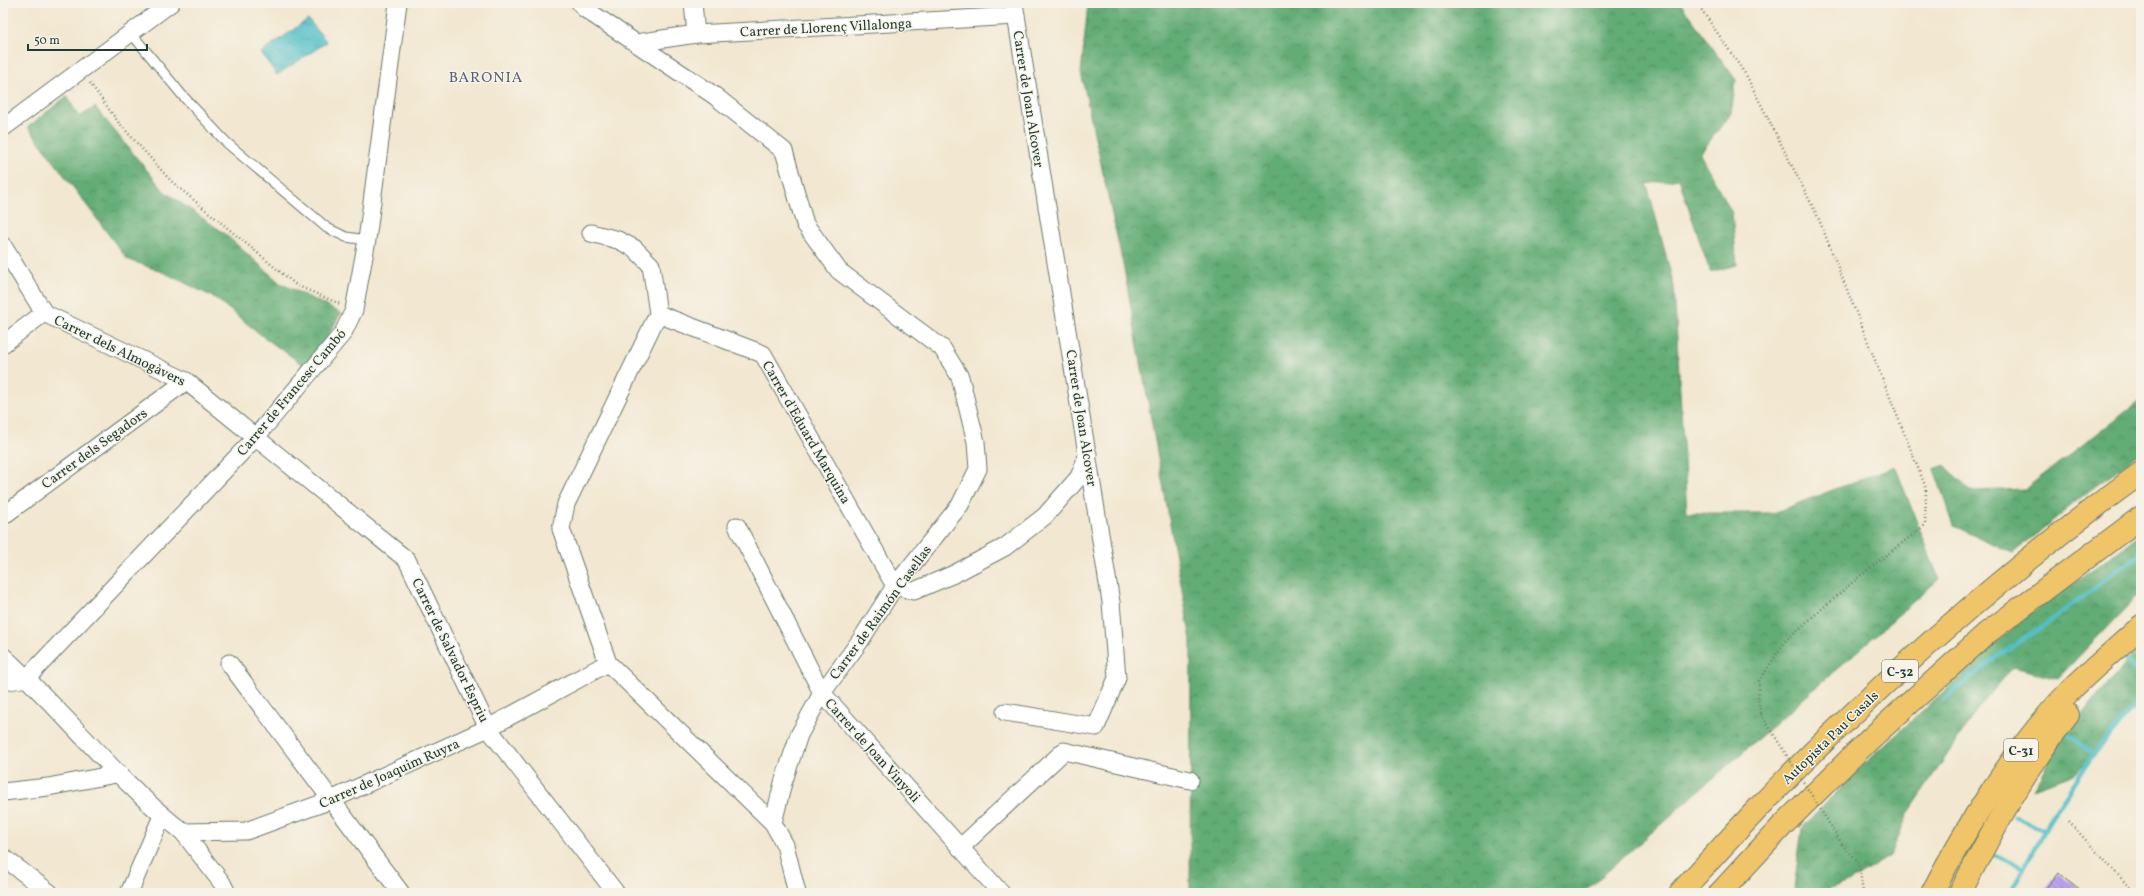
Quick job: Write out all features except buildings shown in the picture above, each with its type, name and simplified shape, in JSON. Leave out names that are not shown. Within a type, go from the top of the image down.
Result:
[{"type":"main road","name":"Autopista Pau Casals","points":[[1680,893],[1752,814],[1834,732],[1936,638],[2046,546],[2141,473]]},
{"type":"main road","name":"Autopista Pau Casals","points":[[1720,893],[1782,826],[1869,740],[1987,633],[2141,517]]},
{"type":"main road","name":"C-31","points":[[1932,893],[1970,826],[2027,743],[2067,694],[2140,627]]},
{"type":"main road","name":"C-31","points":[[1960,893],[2004,810],[2056,731],[2140,627]]},
{"type":"street","points":[[3,128],[171,3]]},
{"type":"street","name":"Carrer de Francesc Cambó","points":[[27,678],[255,438],[343,333],[354,310],[367,240],[398,3]]},
{"type":"street","name":"Carrer de Raimón Casellas","points":[[580,3],[585,9],[715,96],[784,152],[804,224],[839,271],[942,348],[960,377],[976,442],[978,469],[960,505],[896,586],[860,642],[822,693],[799,735],[783,783],[773,824]]},
{"type":"street","points":[[693,3],[696,34]]},
{"type":"street","name":"Carrer de Llorenç Villalonga","points":[[636,43],[696,34],[1015,10]]},
{"type":"street","name":"Carrer de Joan Alcover","points":[[1005,712],[1096,727],[1117,678],[1111,602],[1015,10]]},
{"type":"street","points":[[591,233],[618,240],[634,248],[651,265],[658,314],[566,504],[561,529],[608,663],[773,824],[785,845],[797,893]]},
{"type":"street","name":"Carrer dels Almogàvers","points":[[3,246],[44,313],[186,381],[255,438]]},
{"type":"street","points":[[3,344],[44,313]]},
{"type":"street","name":"Carrer d'Eduard Marquina","points":[[658,314],[763,354],[896,586]]},
{"type":"street","name":"Carrer dels Segadors","points":[[3,516],[186,381]]},
{"type":"street","name":"Carrer de Salvador Espriu","points":[[255,438],[407,560],[488,728],[616,893]]},
{"type":"street","points":[[896,586],[914,591],[954,574],[1005,547],[1045,516],[1080,477],[1088,453]]},
{"type":"street","name":"Carrer de Joan Vinyoli","points":[[737,526],[822,693],[1001,893]]},
{"type":"street","points":[[3,656],[27,678],[116,774],[162,816],[183,832],[222,883],[227,893]]},
{"type":"street","points":[[229,663],[401,893]]},
{"type":"street","name":"Carrer de Joaquim Ruyra","points":[[183,832],[246,831],[331,800],[488,728],[608,663]]},
{"type":"street","points":[[3,682],[27,678]]},
{"type":"street","points":[[960,848],[1064,750],[1190,780]]},
{"type":"street","points":[[3,792],[48,787],[116,774]]},
{"type":"street","points":[[129,893],[162,816]]},
{"type":"street","points":[[3,857],[50,893]]},
{"type":"lane","points":[[131,33],[182,95],[227,143],[327,228],[346,237],[367,240]]},
{"type":"path","points":[[1697,3],[1746,75],[1818,217],[1926,488],[1925,525],[1860,575],[1786,640],[1759,681],[1758,701],[1761,714],[1842,844],[1859,863],[1863,893]]},
{"type":"path","points":[[81,70],[119,123],[171,181],[296,285],[354,310]]},
{"type":"path","points":[[2069,822],[2135,893]]},
{"type":"green space","points":[[1088,3],[1680,3],[1736,80],[1731,113],[1700,154],[1732,213],[1737,265],[1710,272],[1679,179],[1647,184],[1674,286],[1687,513],[1773,513],[1895,466],[1939,579],[1583,893],[1190,893],[1191,640],[1124,269],[1081,73]]},
{"type":"green space","points":[[67,96],[79,117],[95,107],[164,191],[224,233],[280,283],[341,313],[309,369],[265,338],[215,298],[165,273],[127,259],[28,127]]},
{"type":"green space","points":[[2141,400],[2141,452],[2089,491],[2013,553],[1954,526],[1934,469],[1945,465],[1970,491],[2025,489]]},
{"type":"green space","points":[[2141,534],[2141,592],[2058,678],[2013,667],[1976,711],[1908,814],[1890,856],[1848,882],[1816,893],[1808,893],[1794,888],[1802,828],[1862,766],[2026,616],[2082,578]]},
{"type":"green space","points":[[2141,646],[2141,699],[2075,774],[2033,789],[2063,736]]},
{"type":"water","points":[[308,19],[327,42],[277,75],[261,53]]},
{"type":"waterway","points":[[1944,699],[2003,652],[2038,630],[2141,553]]},
{"type":"waterway","points":[[2124,660],[2141,674]]},
{"type":"waterway","points":[[2013,887],[2053,815],[2090,759],[2141,698]]},
{"type":"waterway","points":[[2065,732],[2094,755]]},
{"type":"waterway","points":[[2015,816],[2045,831]]},
{"type":"waterway","points":[[1995,855],[2024,868]]},
{"type":"district","name":"BARONIA","points":[[486,77]]}]
